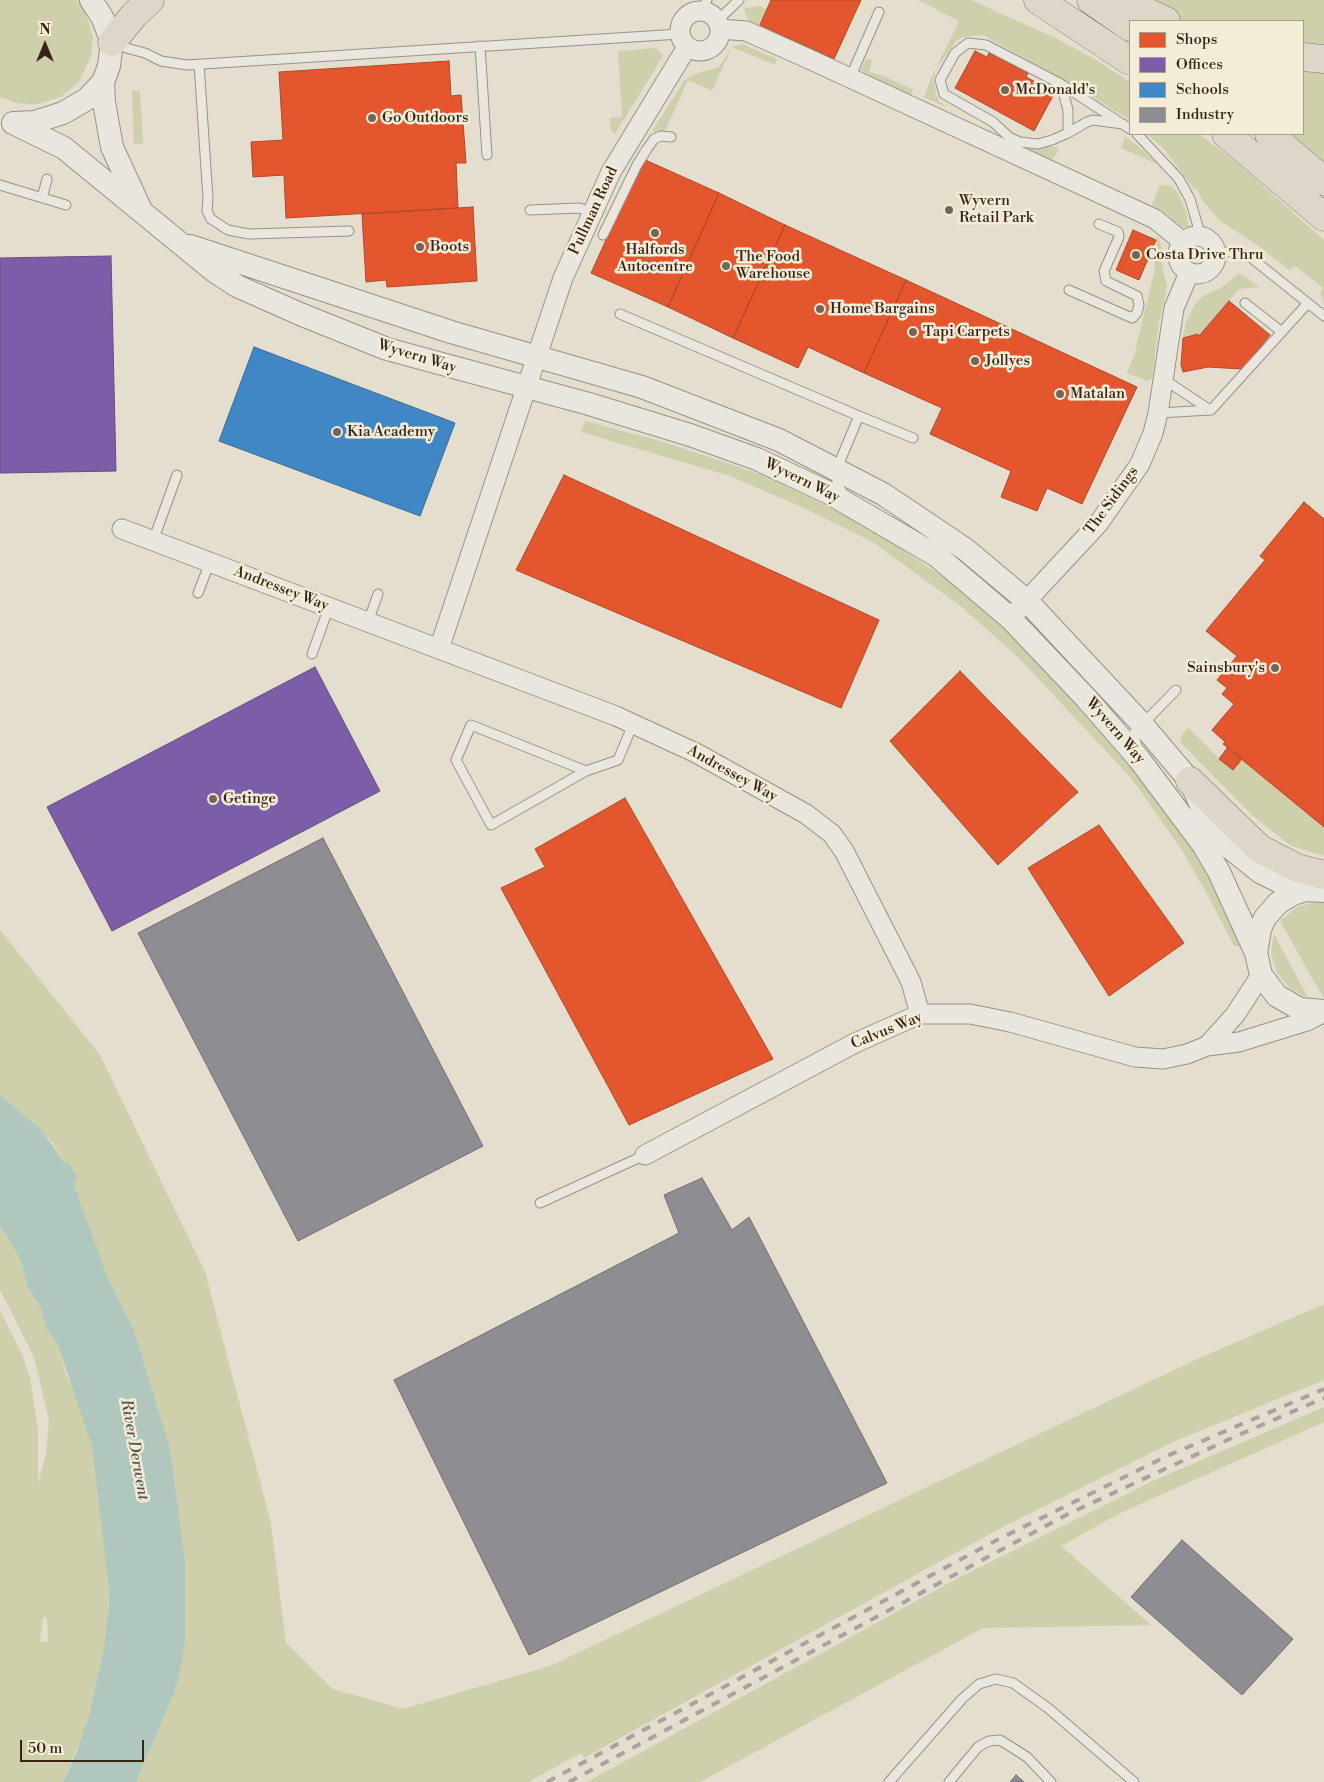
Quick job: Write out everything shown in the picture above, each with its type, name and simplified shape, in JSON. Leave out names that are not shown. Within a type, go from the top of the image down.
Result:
[{"type":"highway","points":[[112,44],[134,15],[150,0]]},
{"type":"highway","points":[[1024,0],[1078,25]]},
{"type":"highway","points":[[1038,0],[1129,60]]},
{"type":"highway","points":[[1092,0],[1129,26]]},
{"type":"highway","points":[[1121,0],[1164,20]]},
{"type":"highway","points":[[1304,57],[1324,60]]},
{"type":"highway","points":[[1227,135],[1324,217]]},
{"type":"highway","points":[[1270,135],[1324,181]]},
{"type":"highway","points":[[1190,781],[1260,849],[1270,856],[1297,868],[1317,886]]},
{"type":"street","points":[[6,121],[35,122],[57,116],[87,99],[103,82],[109,66],[112,44],[102,17],[91,0]]},
{"type":"street","points":[[711,15],[718,41],[709,49],[698,51],[683,40],[680,28],[685,17],[696,12],[711,15],[1155,219],[1183,242]]},
{"type":"street","name":"Pullman Road","points":[[528,387],[563,278],[591,212],[683,40]]},
{"type":"street","name":"Wyvern Way","points":[[103,82],[104,102],[112,147],[142,212]]},
{"type":"street","name":"Wyvern Way","points":[[6,121],[64,148],[214,271],[237,286],[387,349],[528,387],[681,432],[757,459],[852,506],[937,556],[1010,618],[1054,663],[1139,758],[1204,846],[1219,872],[1256,953]]},
{"type":"street","points":[[1201,236],[1211,242],[1216,252],[1214,264],[1207,272],[1201,274],[1190,273],[1184,270],[1178,260],[1179,247],[1183,242],[1188,238],[1201,236]]},
{"type":"street","name":"Wyvern Way","points":[[181,243],[451,332],[642,387],[720,416],[837,468],[883,494],[941,532],[998,574],[1027,601],[1141,723],[1190,781]]},
{"type":"street","name":"The Sidings","points":[[1010,618],[1098,524],[1115,503],[1140,464],[1153,433],[1158,413],[1171,321],[1178,298],[1190,273]]},
{"type":"street","points":[[439,649],[528,387]]},
{"type":"street","name":"Andressey Way","points":[[122,529],[633,724],[696,753],[806,814],[832,834],[844,851],[911,982],[920,1014]]},
{"type":"street","points":[[1317,886],[1293,894],[1273,908],[1260,929],[1256,953],[1261,975],[1268,987],[1288,1004],[1300,1009],[1324,1012]]},
{"type":"street","points":[[1208,1046],[1235,1015],[1261,975]]},
{"type":"street","name":"Calvus Way","points":[[646,1155],[855,1043],[920,1014],[970,1014],[1010,1022],[1135,1057],[1162,1059],[1187,1054],[1208,1046],[1244,1040],[1307,1021],[1324,1012]]},
{"type":"lane","points":[[711,15],[739,0]]},
{"type":"lane","points":[[850,78],[879,12]]},
{"type":"lane","points":[[112,44],[145,52],[161,61],[174,64],[200,64],[480,46],[683,40]]},
{"type":"lane","points":[[974,43],[986,45],[1061,84],[1127,126],[1093,120],[1068,134],[1038,144],[1020,142],[1009,137],[992,122],[949,99],[941,90],[940,80],[960,48],[974,43]]},
{"type":"lane","points":[[480,46],[487,155]]},
{"type":"lane","points":[[200,64],[208,199],[207,211],[211,219],[228,230],[249,234],[349,231]]},
{"type":"lane","points":[[1061,84],[1068,110],[1068,134]]},
{"type":"lane","points":[[1137,135],[1179,179],[1190,199],[1201,236]]},
{"type":"lane","points":[[603,235],[637,165],[647,149],[654,139],[661,136],[671,137]]},
{"type":"lane","points":[[42,198],[47,179]]},
{"type":"lane","points":[[0,185],[66,205]]},
{"type":"lane","points":[[530,210],[580,208],[591,212]]},
{"type":"lane","points":[[1069,290],[1132,318],[1137,313],[1139,305],[1137,296],[1106,281],[1104,271],[1119,237],[1118,232],[1099,224]]},
{"type":"lane","points":[[1216,252],[1234,252],[1249,256],[1324,316]]},
{"type":"lane","points":[[1245,303],[1282,332]]},
{"type":"lane","points":[[1158,413],[1211,410],[1308,303]]},
{"type":"lane","points":[[620,314],[912,438]]},
{"type":"lane","points":[[1164,380],[1211,410]]},
{"type":"lane","points":[[852,506],[836,484],[837,468],[859,416]]},
{"type":"lane","points":[[153,541],[177,475]]},
{"type":"lane","points":[[198,593],[210,562]]},
{"type":"lane","points":[[368,622],[378,594]]},
{"type":"lane","points":[[312,654],[329,607]]},
{"type":"lane","points":[[1139,758],[1134,732],[1176,690]]},
{"type":"lane","points":[[586,771],[471,725],[456,760],[491,825],[586,771],[618,760],[633,724]]},
{"type":"lane","points":[[540,1203],[646,1155]]},
{"type":"lane","points":[[889,1782],[962,1699],[979,1684],[996,1679],[1013,1683],[1048,1708],[1134,1782]]},
{"type":"lane","points":[[949,1782],[978,1748],[989,1741],[1000,1740],[1013,1746],[1027,1757],[1051,1782]]},
{"type":"green space","points":[[0,0],[78,0],[84,9],[93,36],[91,56],[79,82],[62,96],[40,104],[17,103],[0,97]]},
{"type":"green space","points":[[918,0],[971,0],[1055,38],[1098,61],[1129,81],[1129,119],[1073,85],[983,35],[962,37],[956,41],[936,69],[933,79],[936,94],[939,101],[948,108],[924,97],[929,83],[959,21]]},
{"type":"green space","points":[[1129,0],[1324,0],[1324,54],[1304,51],[1304,20],[1172,20]]},
{"type":"green space","points":[[760,6],[767,10],[759,27],[749,22],[744,8]]},
{"type":"green space","points":[[742,44],[777,59],[775,65],[732,47]]},
{"type":"green space","points":[[732,47],[712,91],[688,80],[664,133],[652,131],[684,81],[692,75],[719,67]]},
{"type":"green space","points":[[656,48],[663,56],[615,134],[611,131],[610,118],[622,117],[618,51]]},
{"type":"green space","points":[[866,59],[872,60],[869,72],[881,75],[913,89],[911,95],[894,91],[867,77],[861,69]]},
{"type":"green space","points":[[1304,71],[1324,73],[1324,169],[1284,135],[1304,135]]},
{"type":"green space","points":[[132,91],[140,91],[143,144],[134,144]]},
{"type":"green space","points":[[1148,135],[1200,135],[1235,161],[1324,240],[1324,302],[1320,294],[1322,287],[1295,266],[1289,270],[1257,245],[1219,220],[1203,201],[1198,190],[1193,188],[1165,150]]},
{"type":"green space","points":[[1125,137],[1138,146],[1157,164],[1121,148]]},
{"type":"green space","points":[[1049,146],[1059,148],[1051,163],[1029,153],[1026,149],[1037,149]]},
{"type":"green space","points":[[1160,185],[1172,186],[1178,193],[1186,211],[1189,227],[1180,226],[1167,214],[1152,205]]},
{"type":"green space","points":[[1157,235],[1161,245],[1162,266],[1167,287],[1159,323],[1152,378],[1147,381],[1127,373],[1134,356],[1154,273]]},
{"type":"green space","points":[[1239,273],[1260,287],[1239,289],[1199,336],[1198,334],[1183,338],[1186,322],[1195,304],[1203,296],[1221,288]]},
{"type":"green space","points":[[585,421],[667,443],[766,476],[870,528],[958,587],[1004,628],[1106,732],[1196,850],[1244,946],[1234,946],[1181,849],[1132,779],[1019,658],[963,608],[873,542],[804,508],[730,476],[581,432]]},
{"type":"green space","points":[[1189,728],[1218,758],[1233,770],[1242,759],[1324,827],[1324,856],[1290,845],[1252,815],[1180,742],[1182,734]]},
{"type":"green space","points":[[1324,901],[1324,999],[1280,921],[1297,907]]},
{"type":"green space","points":[[0,930],[100,1055],[205,1272],[271,1523],[286,1643],[333,1689],[403,1709],[550,1666],[1193,1361],[1324,1304],[1324,1380],[1173,1442],[995,1531],[584,1758],[581,1753],[528,1782],[136,1782],[170,1703],[185,1559],[170,1448],[134,1330],[109,1280],[79,1199],[74,1184],[77,1177],[69,1163],[64,1162],[52,1142],[33,1122],[0,1095]]},
{"type":"green space","points":[[1274,934],[1308,998],[1290,989],[1277,973],[1271,954]]},
{"type":"green space","points":[[0,1225],[21,1261],[28,1287],[41,1309],[46,1329],[57,1343],[66,1374],[79,1404],[92,1446],[95,1464],[109,1589],[108,1620],[104,1647],[85,1729],[63,1782],[0,1782],[0,1310],[23,1356],[30,1379],[38,1429],[38,1484],[46,1454],[49,1420],[34,1357],[0,1290]],"holes":[[[43,1617],[47,1618],[48,1642],[40,1642]]]},
{"type":"green space","points":[[1324,1407],[1324,1422],[1118,1514],[1061,1546],[1151,1625],[983,1628],[700,1782],[587,1782],[958,1578],[1153,1481]]},
{"type":"water","name":"River Derwent","points":[[0,1095],[41,1129],[64,1162],[69,1163],[77,1177],[74,1184],[79,1199],[109,1280],[134,1330],[170,1448],[185,1559],[185,1639],[179,1677],[170,1703],[136,1782],[63,1782],[77,1751],[88,1718],[104,1647],[109,1607],[109,1589],[92,1446],[57,1343],[46,1329],[41,1309],[28,1287],[21,1261],[0,1225]]},
{"type":"building: Shops","points":[[771,0],[861,0],[834,59],[760,25]]},
{"type":"building: Shops","name":"McDonald's","points":[[975,51],[987,57],[989,53],[1028,73],[1026,77],[1055,92],[1034,131],[955,88]]},
{"type":"building: Shops","name":"Go Outdoors","points":[[449,61],[451,96],[461,95],[466,163],[456,163],[458,208],[286,218],[284,175],[253,177],[251,142],[283,140],[279,72]]},
{"type":"building: Shops","name":"Halfords Autocentre","points":[[643,159],[719,193],[668,307],[591,273]]},
{"type":"building: Shops","name":"The Food Warehouse","points":[[719,193],[785,225],[733,338],[668,307]]},
{"type":"building: Shops","name":"Boots","points":[[473,207],[477,281],[387,287],[386,280],[366,282],[362,214]]},
{"type":"building: Shops","name":"Home Bargains","points":[[785,225],[906,280],[864,373],[808,347],[798,368],[733,338]]},
{"type":"building: Shops","name":"Costa Drive Thru","points":[[1133,230],[1156,240],[1139,280],[1116,270]]},
{"type":"building: Shops","points":[[906,280],[1137,387],[1082,504],[1047,488],[1037,511],[1001,497],[1011,471],[930,434],[942,408],[864,373]]},
{"type":"building: Shops","points":[[1229,301],[1270,335],[1242,369],[1208,367],[1183,372],[1181,365],[1183,338],[1198,334],[1199,336]]},
{"type":"building: Shops","points":[[564,475],[879,620],[841,708],[516,570]]},
{"type":"building: Shops","name":"Sainsbury's","points":[[1304,502],[1324,519],[1324,827],[1223,744],[1225,742],[1212,730],[1234,704],[1222,694],[1227,688],[1217,680],[1237,656],[1206,631],[1265,560],[1260,556]]},
{"type":"building: Shops","points":[[960,671],[1078,792],[998,865],[890,741]]},
{"type":"building: Shops","points":[[1228,747],[1242,759],[1233,770],[1219,759]]},
{"type":"building: Shops","points":[[625,798],[773,1059],[629,1125],[501,888],[545,867],[535,849]]},
{"type":"building: Shops","points":[[1099,825],[1184,943],[1109,996],[1028,868]]},
{"type":"building: Offices","points":[[111,256],[116,471],[0,473],[0,258]]},
{"type":"building: Offices","name":"Getinge","points":[[315,667],[380,791],[112,931],[47,807]]},
{"type":"building: Schools","name":"Kia Academy","points":[[254,347],[455,423],[420,516],[219,441]]},
{"type":"building: Industry","points":[[323,838],[483,1146],[298,1241],[138,933]]},
{"type":"building: Industry","points":[[702,1178],[732,1230],[749,1217],[887,1483],[529,1655],[394,1380],[679,1233],[664,1195]]},
{"type":"building: Industry","points":[[1182,1540],[1293,1639],[1242,1695],[1131,1597]]},
{"type":"building: Industry","points":[[1016,1775],[1024,1782],[1010,1782]]},
{"type":"railway","points":[[547,1782],[995,1541],[1167,1456],[1324,1389]]},
{"type":"railway","points":[[569,1782],[1068,1514],[1234,1437],[1324,1398]]},
{"type":"place","name":"McDonald's","points":[[1005,90]]},
{"type":"place","name":"Go Outdoors","points":[[372,118]]},
{"type":"place","name":"Wyvern Retail Park","points":[[949,210]]},
{"type":"place","name":"Halfords Autocentre","points":[[655,233]]},
{"type":"place","name":"Boots","points":[[420,247]]},
{"type":"place","name":"Costa Drive Thru","points":[[1136,255]]},
{"type":"place","name":"The Food Warehouse","points":[[726,266]]},
{"type":"place","name":"Home Bargains","points":[[820,309]]},
{"type":"place","name":"Tapi Carpets","points":[[913,332]]},
{"type":"place","name":"Jollyes","points":[[975,361]]},
{"type":"place","name":"Matalan","points":[[1060,394]]},
{"type":"place","name":"Kia Academy","points":[[337,432]]},
{"type":"place","name":"Sainsbury's","points":[[1275,668]]},
{"type":"place","name":"Getinge","points":[[213,799]]}]
